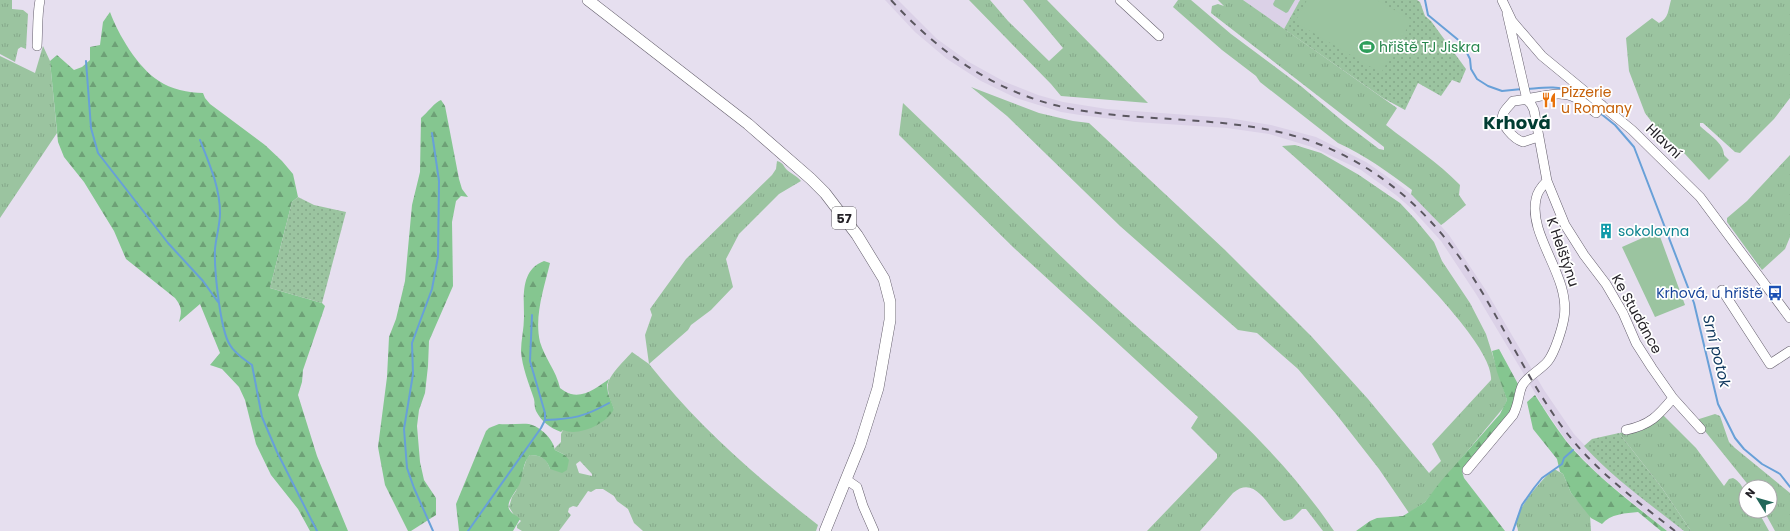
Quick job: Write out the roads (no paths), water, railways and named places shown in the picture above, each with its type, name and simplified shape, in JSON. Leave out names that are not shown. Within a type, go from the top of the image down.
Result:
[{"type":"main road","name":"57","points":[[588,0],[743,121],[806,174],[825,193],[857,235],[880,272],[890,302],[890,320],[872,412],[847,480],[825,531]]},
{"type":"street","points":[[37,46],[39,28],[37,14],[40,0]]},
{"type":"street","points":[[1120,0],[1159,36]]},
{"type":"street","name":"Hlavní","points":[[1502,0],[1507,13],[1526,39],[1542,56],[1599,109],[1632,130],[1700,197],[1790,318]]},
{"type":"street","name":"Ke Studánce","points":[[1507,13],[1526,93],[1534,110],[1547,181],[1566,225],[1574,239],[1606,284],[1623,313],[1636,343],[1673,398],[1701,429]]},
{"type":"street","points":[[1538,137],[1523,142],[1520,141],[1504,125],[1502,119],[1503,113],[1513,101],[1526,93],[1564,94],[1599,109]]},
{"type":"street","name":"K Helštýnu","points":[[1467,470],[1508,424],[1518,406],[1522,386],[1548,361],[1556,345],[1564,319],[1565,306],[1561,285],[1543,242],[1535,217],[1536,197],[1547,181]]},
{"type":"street","points":[[1722,290],[1770,364],[1790,351]]},
{"type":"street","points":[[1626,430],[1637,427],[1659,416],[1673,398]]},
{"type":"street","points":[[847,480],[857,487],[862,506],[874,531]]},
{"type":"waterway","name":"Srní potok","points":[[1425,0],[1428,15],[1462,43],[1470,59],[1471,69],[1477,79],[1488,86],[1502,91],[1522,89]]},
{"type":"waterway","points":[[86,61],[91,128],[98,153],[168,243],[203,281],[218,302]]},
{"type":"waterway","name":"Srní potok","points":[[1528,89],[1561,88],[1571,92]]},
{"type":"waterway","name":"Srní potok","points":[[1600,113],[1615,125],[1634,147],[1694,303],[1718,404],[1735,438],[1744,449],[1762,464],[1780,474],[1790,487]]},
{"type":"waterway","points":[[432,133],[439,181],[438,257],[432,289],[412,343],[413,374],[404,429],[407,468],[433,531]]},
{"type":"waterway","points":[[200,140],[213,175],[220,203],[220,218],[215,249],[218,298],[226,337],[234,351],[252,365],[262,417],[277,452],[317,531]]},
{"type":"waterway","points":[[468,531],[541,428],[545,420],[545,413],[530,361],[532,315]]},
{"type":"waterway","points":[[545,420],[578,416],[609,403]]},
{"type":"waterway","points":[[1513,531],[1522,505],[1534,488],[1542,478],[1562,464],[1564,458],[1573,450]]},
{"type":"railway","points":[[891,0],[928,37],[948,53],[991,80],[1038,100],[1077,110],[1104,114],[1215,122],[1276,131],[1296,136],[1335,151],[1381,178],[1408,199],[1445,238],[1476,282],[1543,399],[1583,453],[1612,480],[1675,531]]},
{"type":"place","name":"hřiště TJ Jiskra","points":[[1367,47]]},
{"type":"place","name":"Pizzerie u Romany","points":[[1549,100]]},
{"type":"place","name":"sokolovna","points":[[1606,231]]},
{"type":"place","name":"Krhová, u hřiště","points":[[1775,293]]},
{"type":"district","name":"Krhová","points":[[1517,122]]}]
